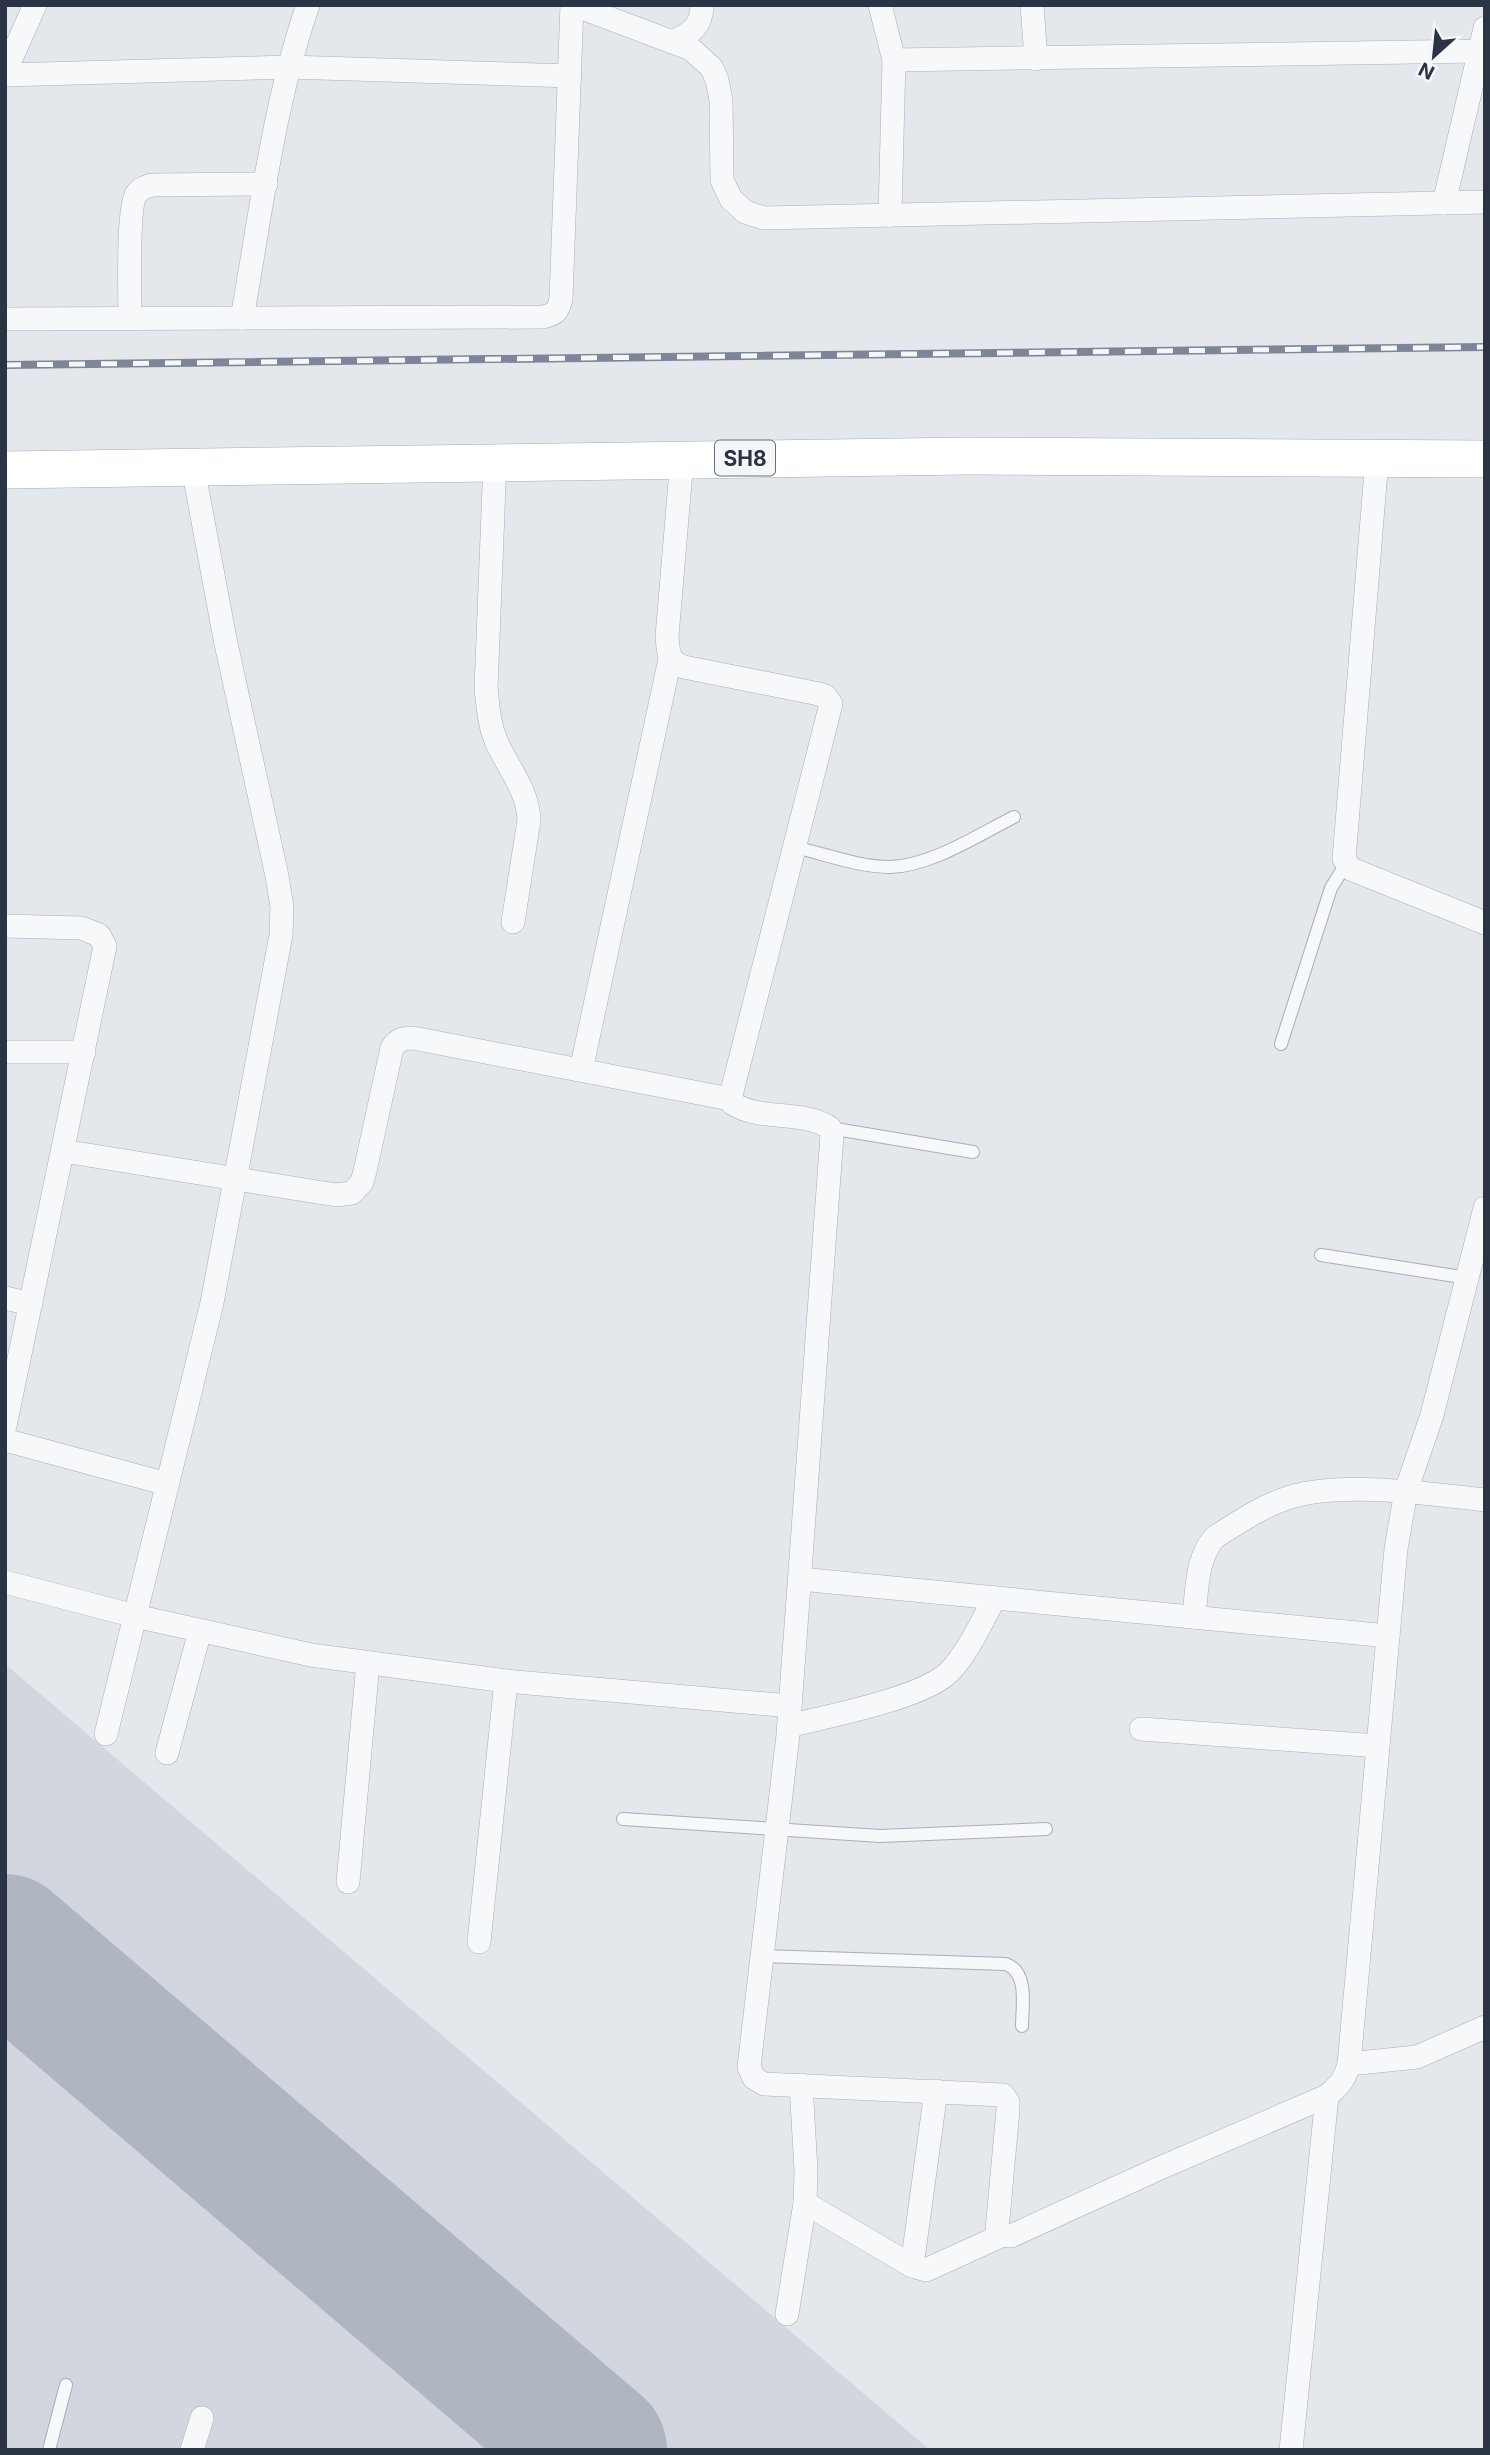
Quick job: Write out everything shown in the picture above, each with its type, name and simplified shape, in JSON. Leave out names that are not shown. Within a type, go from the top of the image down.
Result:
[{"type":"main road","name":"SH8","points":[[5,470],[979,456],[1485,459]]},
{"type":"street","points":[[35,5],[5,73],[289,67],[570,76]]},
{"type":"street","points":[[242,318],[289,67],[308,5]]},
{"type":"street","points":[[5,319],[553,315],[558,310],[561,299],[573,5],[691,49],[712,68],[721,100],[722,180],[731,199],[745,212],[764,218],[1485,202]]},
{"type":"street","points":[[672,42],[689,34],[700,22],[702,5]]},
{"type":"street","points":[[880,5],[894,60],[890,215]]},
{"type":"street","points":[[1032,5],[1036,58]]},
{"type":"street","points":[[1444,202],[1485,28]]},
{"type":"street","points":[[894,60],[1479,51]]},
{"type":"street","points":[[130,318],[132,212],[137,193],[142,188],[152,185],[266,184]]},
{"type":"street","points":[[581,1070],[670,659],[667,636],[682,459]]},
{"type":"street","points":[[1377,459],[1343,849],[1346,864],[1351,869],[1485,923]]},
{"type":"street","points":[[495,461],[486,688],[490,725],[529,808],[513,922]]},
{"type":"street","points":[[106,1734],[212,1303],[281,935],[282,907],[277,876],[225,639],[193,468]]},
{"type":"street","points":[[670,659],[684,667],[829,699],[830,711],[730,1099]]},
{"type":"street","points":[[5,926],[91,930],[103,940],[104,954],[5,1426]]},
{"type":"street","points":[[63,1151],[336,1195],[352,1193],[358,1189],[365,1171],[392,1048],[403,1038],[730,1099],[732,1103],[747,1110],[818,1121],[830,1128],[831,1158],[790,1716],[749,2067],[754,2078],[764,2084],[998,2094],[1006,2098],[1008,2110],[997,2223],[998,2230],[1003,2235]]},
{"type":"street","points":[[5,1052],[84,1052]]},
{"type":"street","points":[[805,2203],[912,2266],[931,2269],[1003,2235],[1016,2235],[1160,2168],[1327,2096],[1345,2077],[1349,2064],[1396,1549],[1406,1491],[1432,1415],[1485,1208]]},
{"type":"street","points":[[5,1298],[31,1304]]},
{"type":"street","points":[[5,1440],[167,1484]]},
{"type":"street","points":[[1194,1617],[1203,1556],[1208,1545],[1215,1537],[1270,1504],[1309,1492],[1406,1491],[1485,1500]]},
{"type":"street","points":[[800,1579],[1388,1636]]},
{"type":"street","points":[[5,1582],[135,1616],[311,1655],[790,1716],[912,1693],[937,1682],[960,1658],[995,1598]]},
{"type":"street","points":[[167,1753],[200,1631]]},
{"type":"street","points":[[348,1882],[368,1663]]},
{"type":"street","points":[[479,1941],[506,1681]]},
{"type":"street","points":[[1141,1729],[1378,1746]]},
{"type":"street","points":[[1349,2064],[1417,2057],[1484,2028]]},
{"type":"street","points":[[787,2314],[805,2203],[806,2170],[801,2085]]},
{"type":"street","points":[[912,2266],[936,2091]]},
{"type":"street","points":[[1291,2450],[1327,2096]]},
{"type":"street","points":[[192,2450],[202,2418]]},
{"type":"lane","points":[[794,847],[868,864],[888,867],[909,865],[926,860],[1014,817]]},
{"type":"lane","points":[[1281,1044],[1331,888],[1346,864]]},
{"type":"lane","points":[[830,1128],[973,1153]]},
{"type":"lane","points":[[1321,1255],[1468,1278]]},
{"type":"lane","points":[[623,1819],[880,1836],[1046,1829]]},
{"type":"lane","points":[[762,1956],[1006,1964],[1020,1973],[1022,2026]]},
{"type":"lane","points":[[49,2450],[66,2385]]},
{"type":"shaded area","points":[[5,1664],[930,2450],[5,2450]]},
{"type":"runway","points":[[5,1945],[596,2450]]},
{"type":"railway","points":[[5,365],[1485,347]]}]
